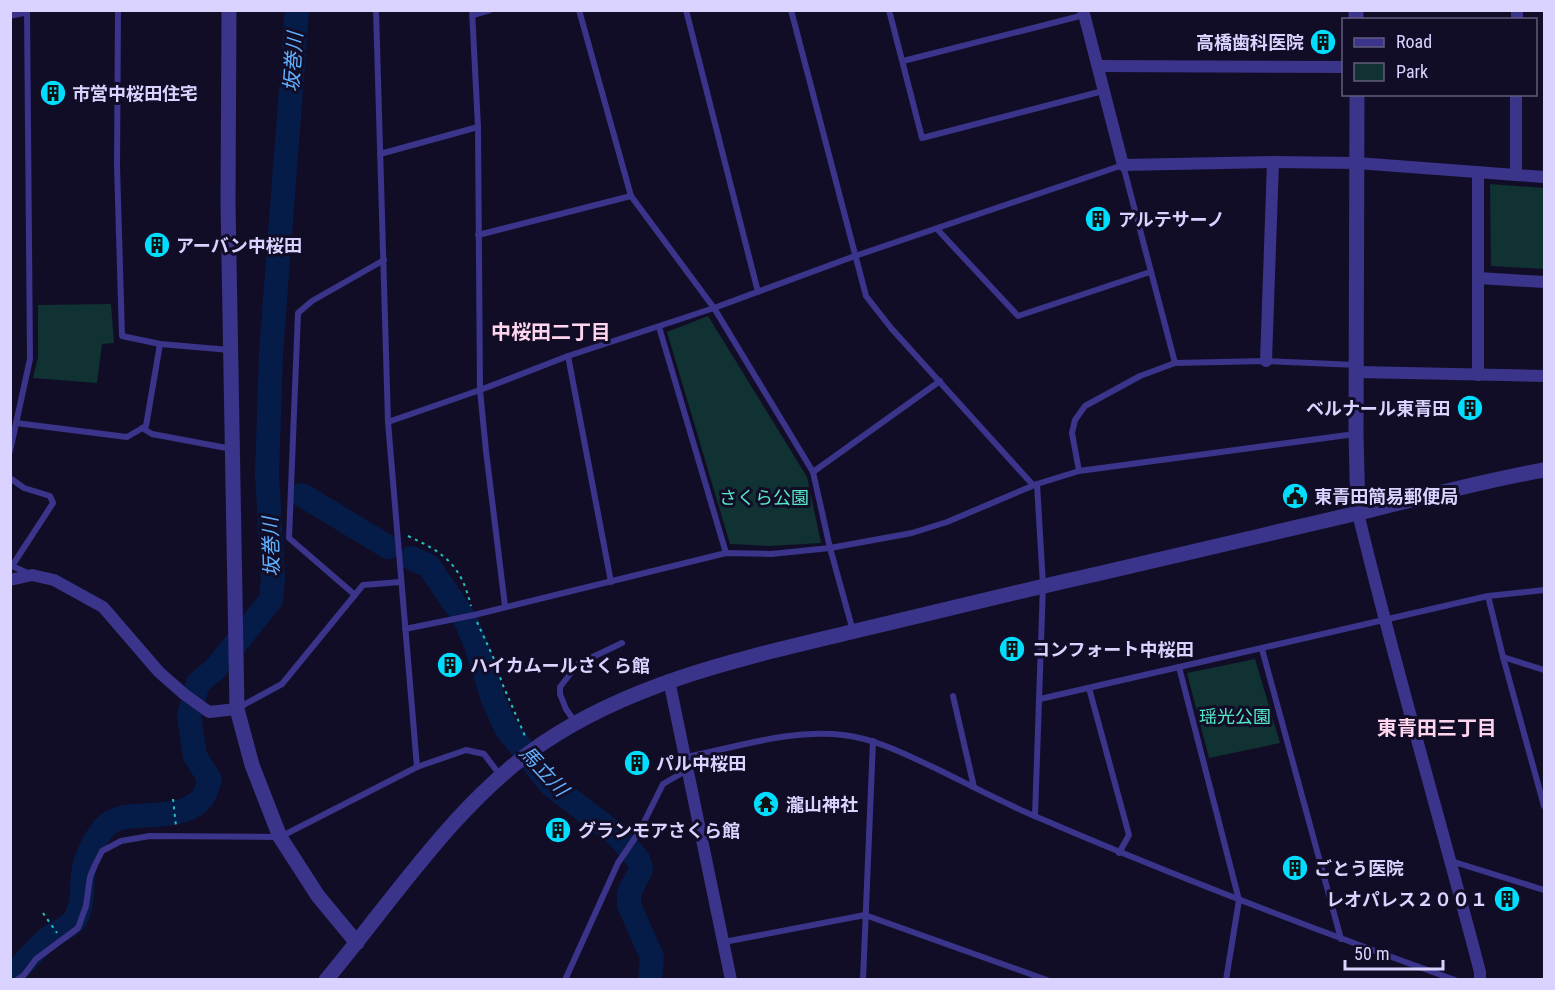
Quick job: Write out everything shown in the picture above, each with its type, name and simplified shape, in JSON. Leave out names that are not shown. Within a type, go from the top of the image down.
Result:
[{"type":"street","points":[[10,13],[25,10]]},
{"type":"street","points":[[229,10],[228,203],[237,709],[252,765],[280,837],[318,896],[357,943]]},
{"type":"street","points":[[1083,13],[1123,165],[1357,163],[1545,177]]},
{"type":"street","points":[[1098,66],[1342,67]]},
{"type":"street","points":[[1357,96],[1356,434],[1358,513],[1384,619],[1480,972],[1480,980]]},
{"type":"street","points":[[1516,96],[1516,175]]},
{"type":"street","points":[[1266,361],[1273,162]]},
{"type":"street","points":[[1478,172],[1478,375]]},
{"type":"street","points":[[1479,278],[1545,282]]},
{"type":"street","points":[[1357,368],[1478,375],[1545,376]]},
{"type":"street","points":[[326,980],[439,838],[501,776],[540,745],[575,722],[669,680],[742,658],[1043,585],[1358,513],[1478,482],[1545,470]]},
{"type":"street","points":[[10,580],[32,575],[54,580],[103,608],[159,672],[209,712],[237,709]]},
{"type":"street","points":[[669,680],[688,763],[731,980]]},
{"type":"lane","points":[[10,451],[30,359],[25,10]]},
{"type":"lane","points":[[118,10],[117,166],[122,336],[160,344],[231,350]]},
{"type":"lane","points":[[376,10],[388,422],[417,768]]},
{"type":"lane","points":[[490,10],[473,13],[478,127],[480,390],[505,606]]},
{"type":"lane","points":[[579,10],[632,196],[714,308],[813,472],[830,548],[853,632]]},
{"type":"lane","points":[[686,10],[758,292]]},
{"type":"lane","points":[[792,10],[866,296],[891,328],[1035,485],[1043,585],[1035,816]]},
{"type":"lane","points":[[889,10],[922,138],[1103,91]]},
{"type":"lane","points":[[903,61],[1083,13]]},
{"type":"lane","points":[[380,154],[478,127]]},
{"type":"lane","points":[[388,422],[568,356],[714,308],[855,256],[1123,165],[1175,363]]},
{"type":"lane","points":[[478,235],[632,196]]},
{"type":"lane","points":[[937,229],[1017,316],[1150,272]]},
{"type":"lane","points":[[355,595],[289,538],[298,313],[312,301],[384,260]]},
{"type":"lane","points":[[658,327],[726,553]]},
{"type":"lane","points":[[16,423],[127,437],[146,426],[160,344]]},
{"type":"lane","points":[[568,356],[611,582]]},
{"type":"lane","points":[[1079,471],[1072,433],[1076,420],[1085,406],[1140,376],[1175,363],[1266,361],[1357,368]]},
{"type":"lane","points":[[813,472],[939,381]]},
{"type":"lane","points":[[142,428],[152,434],[232,449]]},
{"type":"lane","points":[[405,629],[473,615],[726,553],[771,554],[830,548],[912,533],[947,522],[1035,485],[1079,471],[1356,434]]},
{"type":"lane","points":[[10,478],[24,488],[50,496],[54,503],[12,566],[32,575]]},
{"type":"lane","points":[[237,709],[282,684],[363,585],[400,582]]},
{"type":"lane","points":[[1040,699],[1488,596],[1545,590]]},
{"type":"lane","points":[[1488,596],[1503,657],[1541,780],[1545,806]]},
{"type":"lane","points":[[575,722],[566,709],[560,694],[560,687],[578,664],[621,643]]},
{"type":"lane","points":[[1262,649],[1341,939]]},
{"type":"lane","points":[[1503,657],[1545,670]]},
{"type":"lane","points":[[1179,667],[1239,900],[1226,980]]},
{"type":"lane","points":[[1089,688],[1129,836],[1119,853]]},
{"type":"lane","points":[[953,696],[974,787]]},
{"type":"lane","points":[[565,980],[618,863],[639,832],[663,784],[688,763],[793,735],[844,735],[873,741],[899,751],[1119,853],[1341,939],[1455,980]]},
{"type":"lane","points":[[863,980],[873,741]]},
{"type":"lane","points":[[16,980],[24,975],[36,959],[78,928],[86,906],[90,877],[102,851],[121,841],[150,836],[280,837],[417,768],[466,750],[484,754],[501,776]]},
{"type":"lane","points":[[1451,861],[1545,890]]},
{"type":"lane","points":[[724,942],[865,915],[1047,980]]},
{"type":"path","points":[[173,799],[176,826]]},
{"type":"path","points":[[43,913],[61,939]]},
{"type":"green space","points":[[1490,184],[1544,188],[1544,269],[1491,266]]},
{"type":"green space","points":[[111,304],[114,343],[102,344],[97,383],[33,378],[38,357],[38,305]]},
{"type":"green space","name":"さくら公園","points":[[708,316],[807,477],[821,543],[770,546],[730,544],[667,332]]},
{"type":"green space","name":"瑶光公園","points":[[1255,659],[1280,743],[1209,758],[1187,673]]},
{"type":"waterway","name":"坂巻川","points":[[10,975],[45,941],[68,927],[76,918],[80,906],[85,863],[95,841],[105,827],[124,817],[176,812],[189,808],[202,799],[210,780],[195,756],[189,716],[198,683],[215,669],[271,600],[273,578],[267,474],[271,353],[297,10]]},
{"type":"waterway","name":"馬立川","points":[[302,495],[388,547]]},
{"type":"waterway","name":"馬立川","points":[[411,558],[429,566],[465,619],[493,699],[506,728],[551,785],[618,836],[638,859],[641,869],[629,893],[629,905],[652,957],[650,980]]},
{"type":"place","name":"高橋歯科医院","points":[[1323,42]]},
{"type":"place","name":"市営中桜田住宅","points":[[53,93]]},
{"type":"place","name":"アルテサーノ","points":[[1098,219]]},
{"type":"place","name":"アーバン中桜田","points":[[157,245]]},
{"type":"place","name":"ベルナール東青田","points":[[1470,408]]},
{"type":"place","name":"東青田簡易郵便局","points":[[1295,496]]},
{"type":"place","name":"コンフォート中桜田","points":[[1012,649]]},
{"type":"place","name":"ハイカムールさくら館","points":[[450,665]]},
{"type":"place","name":"パル中桜田","points":[[637,763]]},
{"type":"place","name":"瀧山神社","points":[[766,804]]},
{"type":"place","name":"グランモアさくら館","points":[[558,830]]},
{"type":"place","name":"ごとう医院","points":[[1295,868]]},
{"type":"place","name":"レオパレス２００１","points":[[1507,899]]},
{"type":"district","name":"中桜田二丁目","points":[[551,332]]},
{"type":"district","name":"東青田三丁目","points":[[1437,728]]}]
